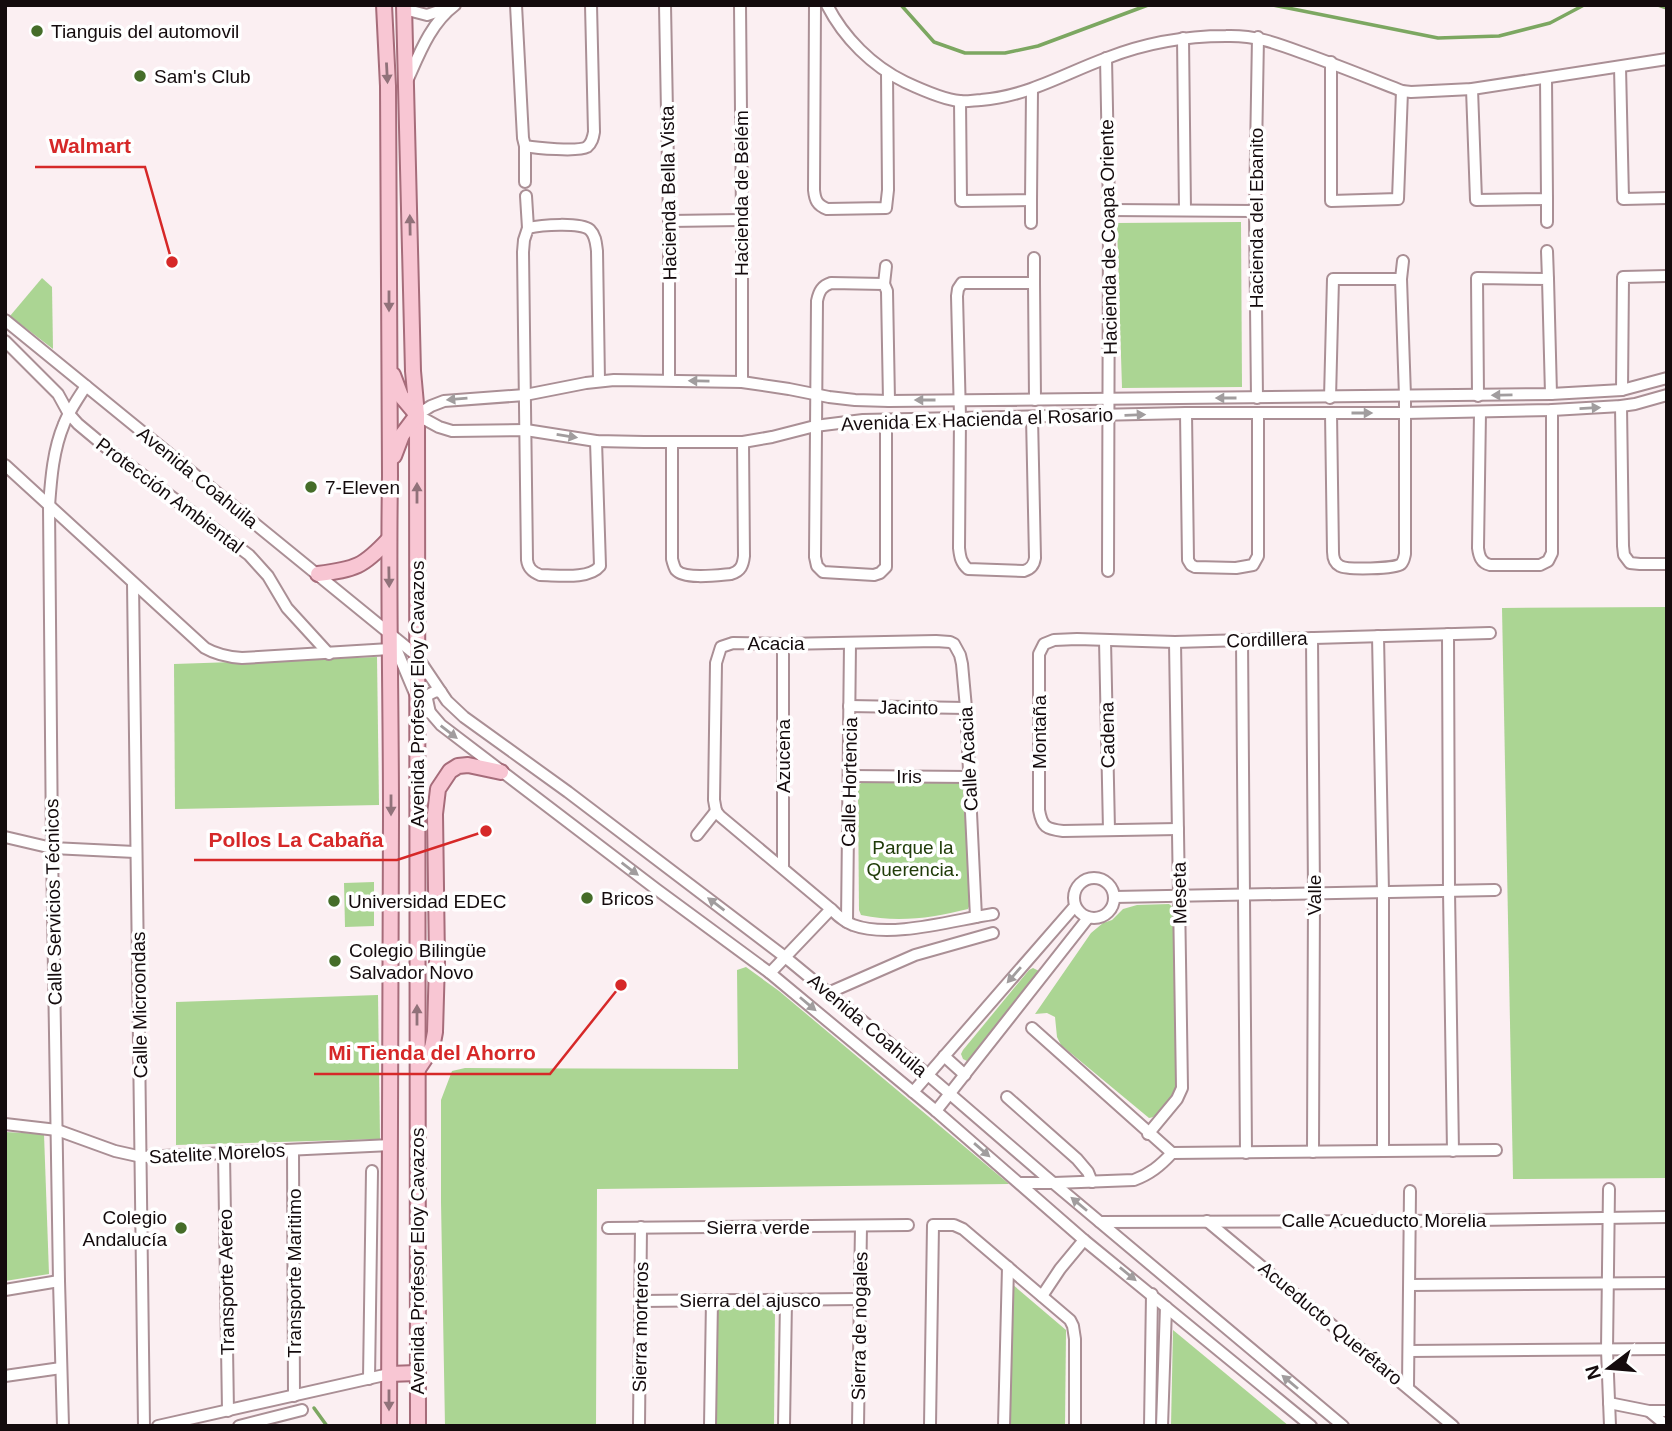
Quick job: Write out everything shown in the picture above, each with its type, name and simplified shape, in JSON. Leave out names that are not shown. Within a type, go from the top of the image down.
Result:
[{"type":"main road","name":"Avenida Profesor Eloy Cavazos","points":[[384,5],[388,86],[390,476],[389,1426]]},
{"type":"main road","name":"Avenida Profesor Eloy Cavazos","points":[[404,7],[413,371],[417,415],[418,1426]]},
{"type":"main road","points":[[389,355],[401,396],[417,415],[402,435],[390,476]]},
{"type":"main road","points":[[318,574],[353,568],[372,557],[389,539]]},
{"type":"main road","points":[[417,1070],[432,1048],[435,1032],[435,814],[438,789],[450,771],[458,766],[468,765],[505,775]]},
{"type":"main road","points":[[416,799],[435,850]]},
{"type":"main road","points":[[389,1374],[417,1373]]},
{"type":"street","points":[[404,7],[426,15],[455,5]]},
{"type":"street","points":[[407,82],[434,27],[455,5]]},
{"type":"street","points":[[516,5],[525,182]]},
{"type":"street","points":[[524,146],[538,149],[582,148],[590,145],[593,139],[591,5]]},
{"type":"street","name":"Hacienda Bella Vista","points":[[665,5],[669,380]]},
{"type":"street","name":"Hacienda de Belém","points":[[740,5],[741,382]]},
{"type":"street","points":[[815,5],[815,197],[817,202],[827,209],[886,208]]},
{"type":"street","points":[[827,5],[832,16],[855,45],[887,73],[916,87],[960,102],[1032,90],[1134,48],[1183,38],[1258,37],[1331,62],[1402,92],[1421,93],[1472,89],[1667,59]]},
{"type":"street","name":"Hacienda del Ebanito","points":[[1257,398],[1255,211],[1258,37]]},
{"type":"street","points":[[1183,38],[1185,210]]},
{"type":"street","name":"Hacienda de Coapa Oriente","points":[[1105,58],[1109,210],[1108,571]]},
{"type":"street","points":[[1331,62],[1331,201],[1398,205],[1402,92]]},
{"type":"street","points":[[1619,67],[1623,200],[1667,198]]},
{"type":"street","points":[[884,221],[888,190],[887,73]]},
{"type":"street","points":[[1546,78],[1547,222]]},
{"type":"street","points":[[1472,89],[1476,200],[1547,200]]},
{"type":"street","points":[[1031,223],[1032,90]]},
{"type":"street","points":[[960,102],[961,201],[1031,200]]},
{"type":"street","points":[[526,196],[528,228],[523,252],[527,560],[531,570],[540,575],[589,574],[600,566],[596,440]]},
{"type":"street","points":[[1109,210],[1255,211]]},
{"type":"street","points":[[669,220],[742,220]]},
{"type":"street","points":[[528,228],[577,226],[588,228],[593,234],[597,251],[599,381]]},
{"type":"street","points":[[1547,251],[1551,394]]},
{"type":"street","points":[[1034,258],[1035,400]]},
{"type":"street","points":[[1331,413],[1334,561],[1341,567],[1388,568],[1400,565],[1405,554],[1405,396],[1401,279],[1403,261]]},
{"type":"street","points":[[886,266],[884,284],[887,291],[889,401]]},
{"type":"street","points":[[1622,390],[1623,276],[1667,276]]},
{"type":"street","points":[[1478,396],[1477,278],[1548,279]]},
{"type":"street","points":[[1330,398],[1332,279],[1401,279]]},
{"type":"street","points":[[884,284],[831,283],[821,289],[817,301],[816,557],[817,566],[823,572],[874,575],[883,571],[887,561],[886,419]]},
{"type":"street","points":[[1032,417],[1035,558],[1031,568],[1024,571],[968,569],[963,565],[959,548],[958,289],[962,283],[1034,284]]},
{"type":"street","name":"Avenida Coahuila","points":[[5,320],[416,655],[441,692],[464,718],[568,792],[785,957],[1343,1426]]},
{"type":"street","name":"Protección Ambiental","points":[[5,341],[58,394],[78,424],[249,555],[268,576],[296,618],[329,654]]},
{"type":"street","name":"Avenida Ex Hacienda el Rosario","points":[[1667,378],[1622,390],[1551,394],[889,401],[829,397],[741,382],[599,381],[525,395],[444,401],[417,415],[452,431],[526,430],[596,440],[743,442],[815,426],[886,419],[1552,410],[1621,406],[1667,395]]},
{"type":"street","name":"Calle Servicios Técnicos","points":[[63,1426],[52,848],[49,506],[56,452],[64,425],[86,386]]},
{"type":"street","points":[[1621,406],[1623,551],[1630,563],[1667,564]]},
{"type":"street","points":[[1480,412],[1480,558],[1490,565],[1540,565],[1548,561],[1552,553],[1552,410]]},
{"type":"street","points":[[1186,414],[1188,560],[1195,567],[1236,568],[1253,565],[1258,556],[1258,413]]},
{"type":"street","points":[[672,442],[672,559],[676,570],[686,575],[731,574],[741,568],[744,556],[743,442]]},
{"type":"street","points":[[5,465],[205,648],[220,655],[242,658],[390,649]]},
{"type":"street","name":"Calle Microondas","points":[[133,583],[144,1426]]},
{"type":"street","name":"Avenida Coahuila","points":[[390,633],[416,696],[441,725],[770,973],[913,1091],[1084,1240],[1311,1426]]},
{"type":"street","name":"Cordillera","points":[[1045,643],[1054,640],[1175,642],[1490,633]]},
{"type":"street","points":[[1448,634],[1453,1151]]},
{"type":"street","points":[[1378,636],[1383,892],[1382,1152]]},
{"type":"street","name":"Valle","points":[[1312,638],[1313,1152]]},
{"type":"street","name":"Acacia","points":[[716,811],[716,663],[721,647],[729,643],[936,640],[954,644]]},
{"type":"street","name":"Cadena","points":[[1105,640],[1108,830]]},
{"type":"street","points":[[1242,640],[1246,1153]]},
{"type":"street","name":"Meseta","points":[[1148,1134],[1177,1099],[1182,1088],[1175,642]]},
{"type":"street","name":"Azucena","points":[[783,643],[783,868]]},
{"type":"street","name":"Calle Hortencia","points":[[847,922],[850,643]]},
{"type":"street","name":"Montaña","points":[[1045,643],[1039,654],[1041,821],[1049,829],[1063,831],[1108,830]]},
{"type":"street","name":"Calle Acacia","points":[[954,644],[962,664],[967,708],[976,917]]},
{"type":"street","points":[[430,713],[428,695],[441,692]]},
{"type":"street","name":"Jacinto","points":[[849,706],[967,708]]},
{"type":"street","points":[[505,775],[516,779],[524,776],[522,759]]},
{"type":"street","name":"Iris","points":[[849,776],[969,777]]},
{"type":"street","points":[[696,835],[716,811],[847,922],[867,928],[902,929],[993,914]]},
{"type":"street","points":[[1108,830],[1178,829]]},
{"type":"street","points":[[5,838],[52,848],[135,852]]},
{"type":"street","points":[[1092,878],[1109,884],[1114,891],[1114,897],[1112,909],[1106,916],[1097,919],[1088,918],[1075,906],[1077,888],[1083,881],[1092,878]]},
{"type":"street","points":[[1114,897],[1494,890]]},
{"type":"street","points":[[913,1091],[1075,906]]},
{"type":"street","points":[[770,973],[831,909]]},
{"type":"street","points":[[936,1111],[1088,918]]},
{"type":"street","points":[[927,926],[931,950]]},
{"type":"street","points":[[828,993],[931,950],[993,933]]},
{"type":"street","points":[[1030,957],[1046,972]]},
{"type":"street","points":[[1032,1028],[1172,1153],[1496,1150]]},
{"type":"street","points":[[944,1056],[965,1075]]},
{"type":"street","points":[[1007,1097],[1076,1158],[1088,1172],[1092,1182]]},
{"type":"street","name":"Satelite Morelos","points":[[5,1124],[57,1130],[115,1151],[142,1157],[391,1145]]},
{"type":"street","name":"Transporte Maritimo","points":[[293,1150],[294,1396]]},
{"type":"street","name":"Transporte Aereo","points":[[224,1153],[228,1411]]},
{"type":"street","points":[[1020,1183],[1134,1180],[1158,1168],[1172,1153]]},
{"type":"street","points":[[369,1379],[372,1171]]},
{"type":"street","points":[[1609,1189],[1607,1350],[1610,1426]]},
{"type":"street","points":[[1408,1387],[1410,1191]]},
{"type":"street","name":"Calle Acueducto Morelia","points":[[1100,1222],[1667,1217]]},
{"type":"street","name":"Acueducto Querétaro","points":[[1207,1221],[1453,1426]]},
{"type":"street","name":"Sierra verde","points":[[608,1228],[908,1225]]},
{"type":"street","points":[[930,1426],[933,1225],[954,1225],[963,1229],[1067,1316],[1073,1326],[1075,1339],[1075,1426]]},
{"type":"street","name":"Sierra de nogales","points":[[858,1426],[862,1226]]},
{"type":"street","name":"Sierra morteros","points":[[639,1426],[641,1227]]},
{"type":"street","points":[[1042,1296],[1084,1240]]},
{"type":"street","points":[[1004,1426],[1008,1267]]},
{"type":"street","points":[[5,1290],[59,1281]]},
{"type":"street","points":[[1410,1285],[1667,1283]]},
{"type":"street","points":[[1150,1426],[1152,1294]]},
{"type":"street","name":"Sierra del ajusco","points":[[640,1301],[859,1299]]},
{"type":"street","points":[[710,1426],[712,1300]]},
{"type":"street","points":[[784,1426],[786,1300]]},
{"type":"street","points":[[1162,1426],[1166,1307]]},
{"type":"street","points":[[1409,1351],[1667,1349]]},
{"type":"street","points":[[5,1376],[61,1368]]},
{"type":"street","points":[[158,1426],[389,1374]]},
{"type":"street","points":[[1609,1403],[1649,1411],[1667,1411]]},
{"type":"street","points":[[239,1426],[277,1421],[302,1410]]},
{"type":"street","points":[[1649,1411],[1667,1426]]},
{"type":"green space","points":[[1241,222],[1242,387],[1122,388],[1117,223]]},
{"type":"green space","points":[[42,278],[52,287],[53,349],[10,316]]},
{"type":"green space","points":[[1667,607],[1667,1178],[1513,1179],[1502,608]]},
{"type":"green space","points":[[377,657],[379,805],[175,809],[174,664]]},
{"type":"green space","name":"Parque la Querencia.","points":[[863,781],[961,782],[971,902],[968,909],[915,918],[888,919],[861,915],[858,791]]},
{"type":"green space","points":[[374,882],[374,926],[345,927],[344,883]]},
{"type":"green space","points":[[1169,904],[1176,913],[1177,1087],[1163,1110],[1149,1118],[1061,1045],[1057,1037],[1055,1017],[1047,1013],[1035,1014],[1091,933],[1103,923],[1112,920],[1123,909],[1137,905]]},
{"type":"green space","points":[[746,967],[779,991],[1009,1184],[597,1189],[596,1426],[445,1426],[441,1100],[452,1071],[465,1068],[738,1069],[737,970]]},
{"type":"green space","points":[[1033,968],[1039,971],[1039,975],[971,1059],[963,1059],[963,1050]]},
{"type":"green space","points":[[378,995],[380,1139],[176,1145],[176,1002]]},
{"type":"green space","points":[[5,1132],[44,1134],[49,1274],[5,1281]]},
{"type":"green space","points":[[1012,1284],[1066,1330],[1065,1426],[1008,1426]]},
{"type":"green space","points":[[717,1308],[775,1308],[774,1426],[716,1426]]},
{"type":"green space","points":[[1173,1330],[1289,1426],[1171,1426]]},
{"type":"waterway","points":[[901,5],[934,42],[965,53],[1005,53],[1038,46],[1148,5]]},
{"type":"waterway","points":[[1273,5],[1438,38],[1499,36],[1550,23],[1584,5]]},
{"type":"waterway","points":[[1658,5],[1667,8]]},
{"type":"waterway","points":[[314,1408],[327,1426]]},
{"type":"place","name":"Tianguis del automovil","points":[[37,31]]},
{"type":"place","name":"Sam's Club","points":[[140,76]]},
{"type":"place","name":"Walmart","points":[[172,262]]},
{"type":"place","name":"7-Eleven","points":[[311,487]]},
{"type":"place","name":"Pollos La Cabaña","points":[[486,831]]},
{"type":"place","name":"Bricos","points":[[587,898]]},
{"type":"place","name":"Universidad EDEC","points":[[334,901]]},
{"type":"place","name":"Colegio Bilingüe Salvador Novo","points":[[335,961]]},
{"type":"place","name":"Mi Tienda del Ahorro","points":[[621,985]]},
{"type":"place","name":"Colegio Andalucía","points":[[181,1228]]}]
